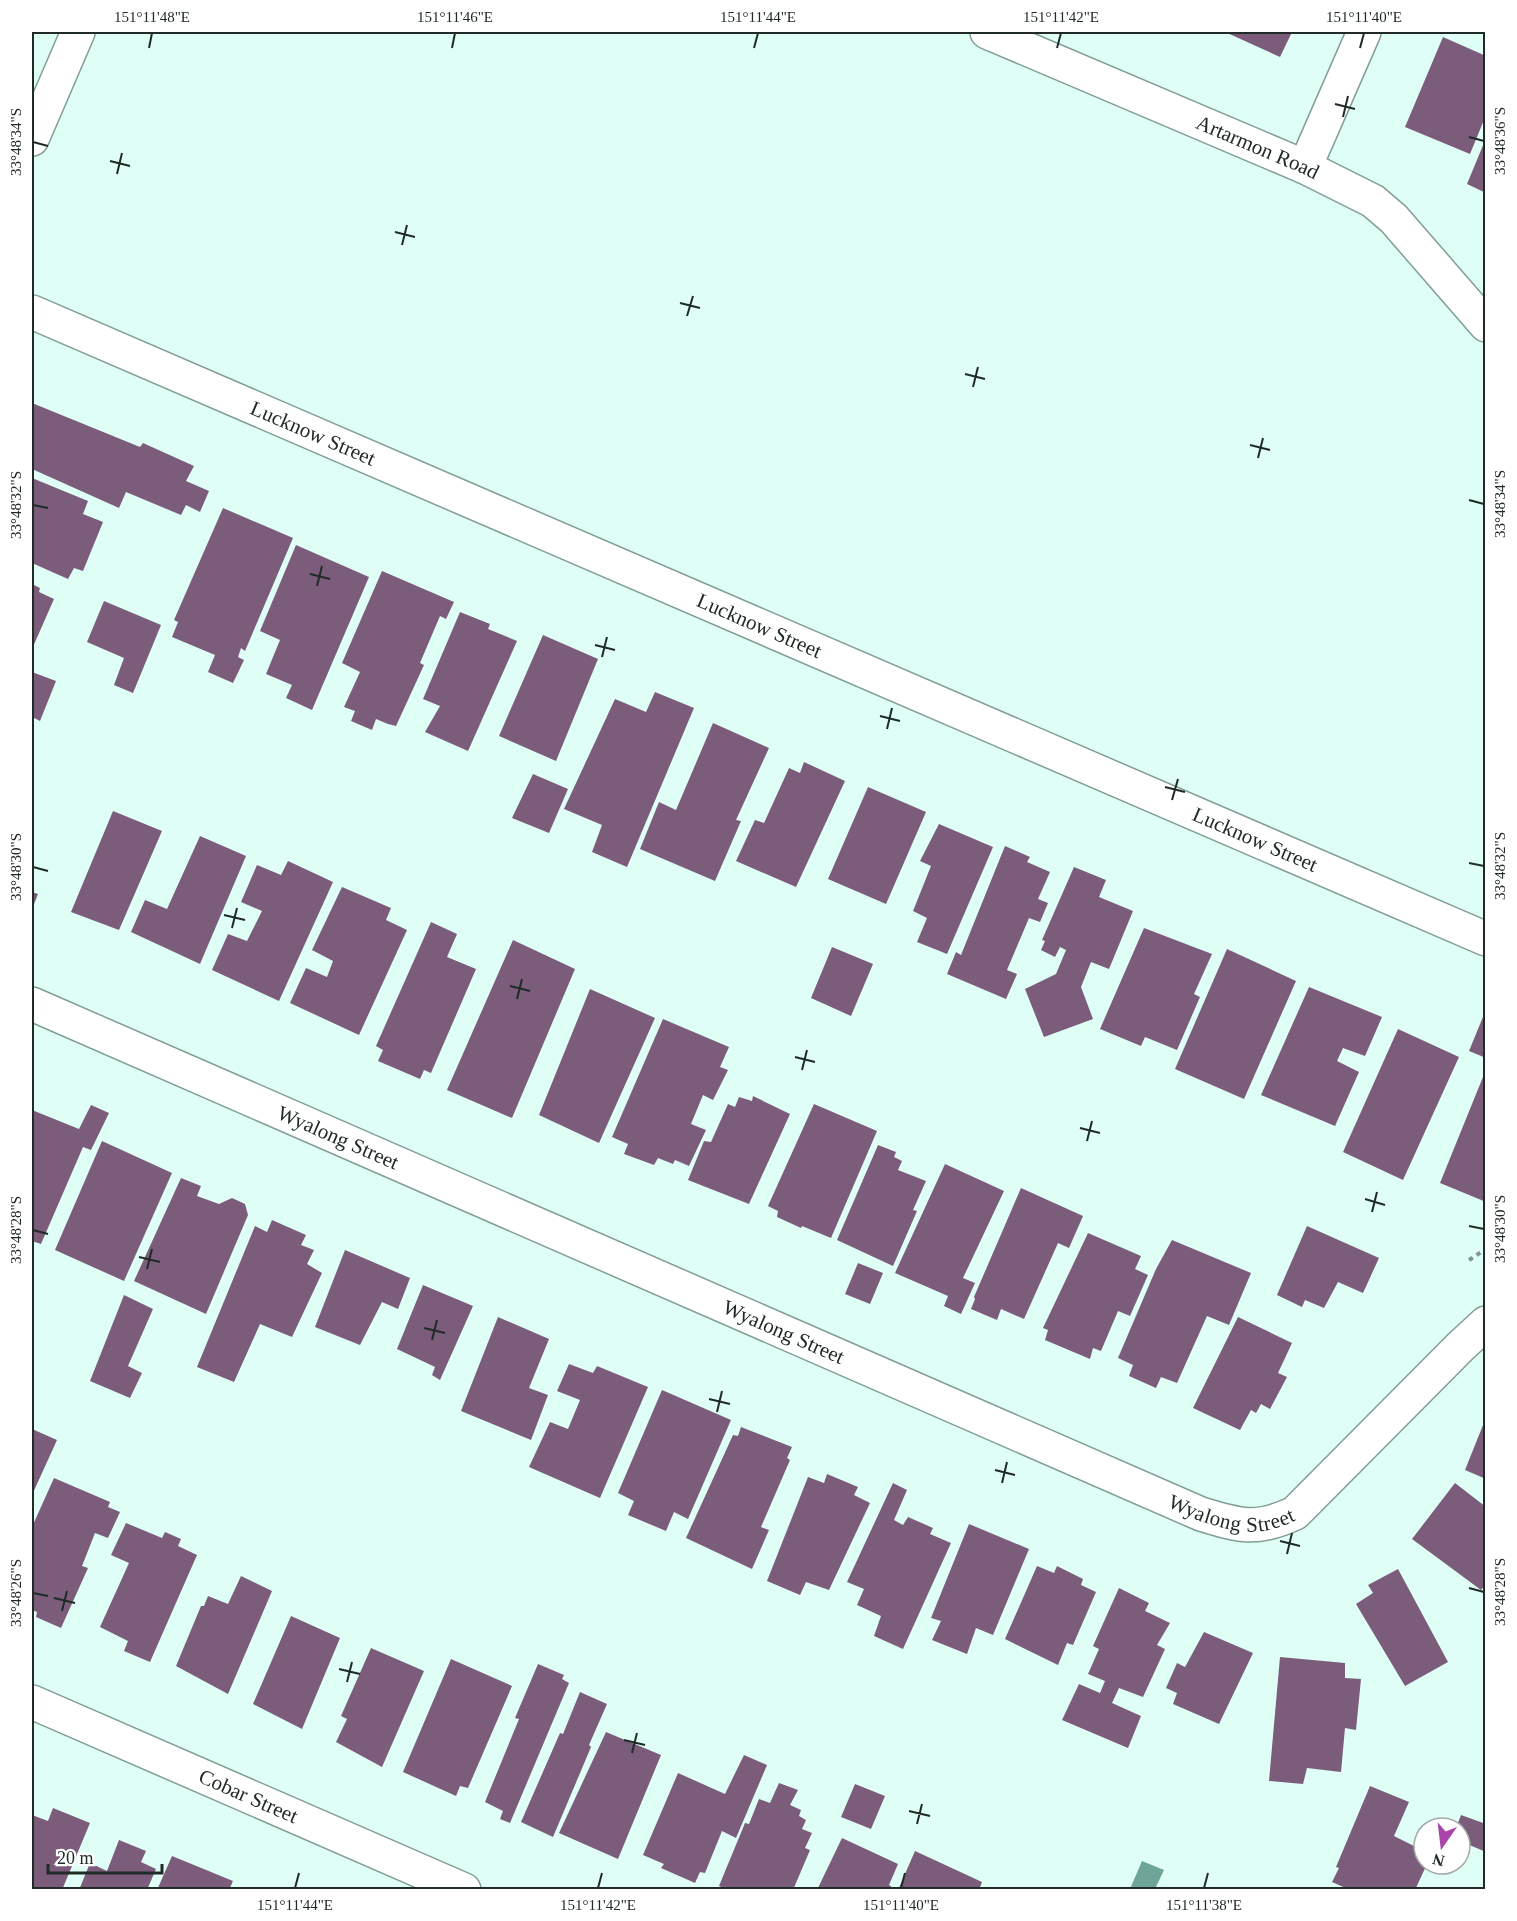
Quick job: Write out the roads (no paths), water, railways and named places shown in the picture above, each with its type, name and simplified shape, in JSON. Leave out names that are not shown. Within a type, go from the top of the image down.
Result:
[{"type":"street","points":[[32,139],[78,32]]},
{"type":"street","name":"Artarmon Road","points":[[987,32],[1305,167],[1372,201],[1394,219],[1485,325]]},
{"type":"street","points":[[1305,167],[1364,32]]},
{"type":"street","name":"Lucknow Street","points":[[32,312],[1485,939]]},
{"type":"street","name":"Wyalong Street","points":[[32,1004],[1201,1514],[1227,1522],[1252,1526],[1275,1522],[1295,1513],[1485,1323]]},
{"type":"street","name":"Cobar Street","points":[[32,1702],[464,1890]]}]
